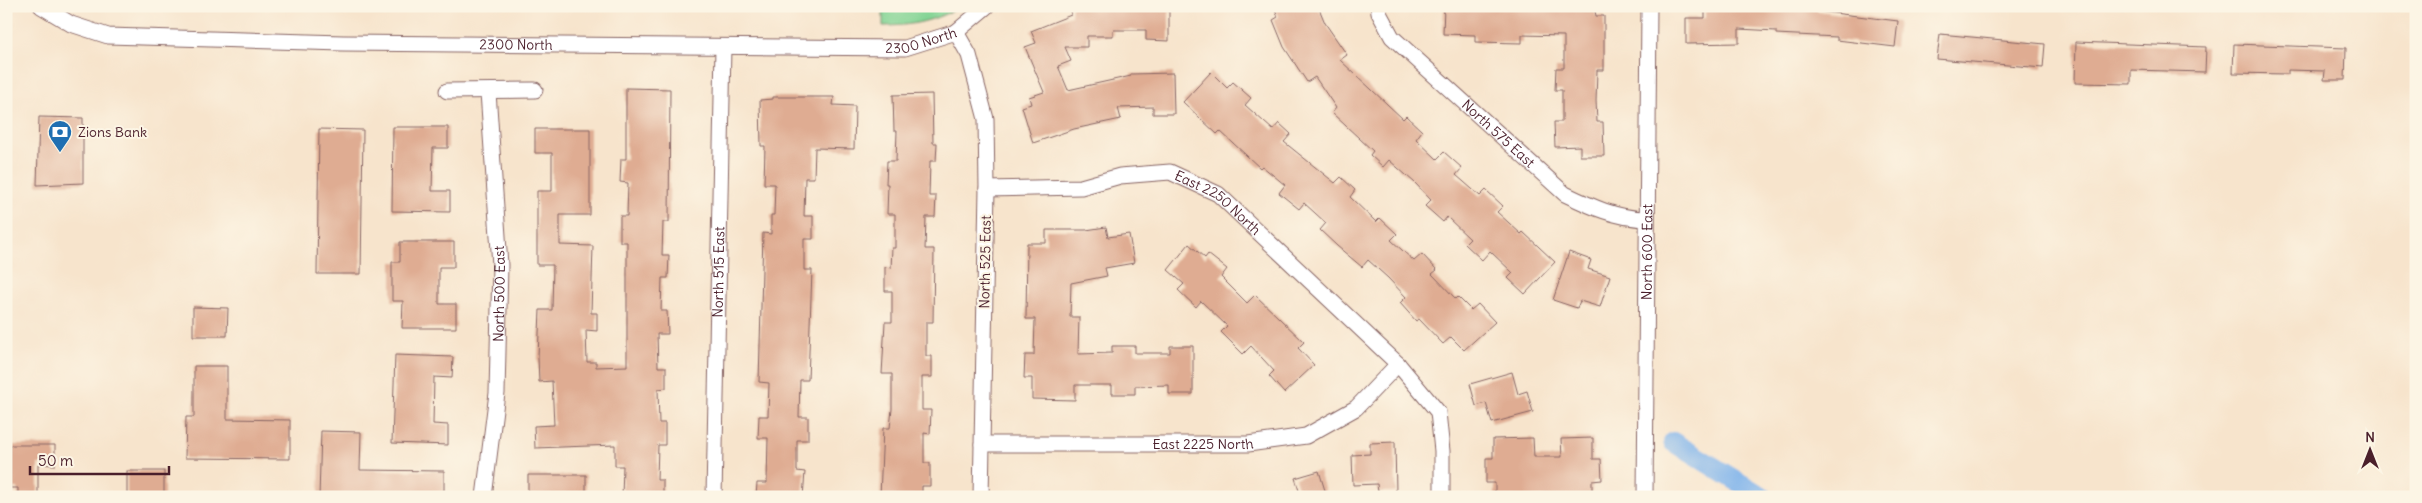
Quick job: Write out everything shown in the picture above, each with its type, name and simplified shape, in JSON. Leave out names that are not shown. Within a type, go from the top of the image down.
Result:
[{"type":"street","name":"2300 North","points":[[41,6],[71,24],[108,36],[343,43],[905,48],[956,32],[987,6]]},
{"type":"street","name":"North 575 East","points":[[1378,6],[1379,13],[1392,37],[1565,194],[1598,210],[1628,218],[1646,219]]},
{"type":"street","name":"North 600 East","points":[[1645,497],[1649,6]]},
{"type":"street","name":"North 525 East","points":[[956,32],[969,55],[986,119],[987,189],[981,497]]},
{"type":"street","name":"North 515 East","points":[[714,497],[723,47]]},
{"type":"street","points":[[447,91],[535,90]]},
{"type":"street","name":"North 500 East","points":[[484,497],[498,393],[500,265],[488,92]]},
{"type":"street","name":"East 2250 North","points":[[987,189],[1081,188],[1120,176],[1170,172],[1218,194],[1398,364]]},
{"type":"street","points":[[1398,364],[1438,412],[1442,451],[1442,497]]},
{"type":"street","name":"East 2225 North","points":[[982,444],[1248,444],[1306,436],[1356,408],[1398,364]]},
{"type":"green space","points":[[883,6],[961,6],[923,22],[883,26]]},
{"type":"building","points":[[1072,6],[1169,6],[1169,41],[1146,40],[1146,30],[1113,30],[1113,36],[1087,36],[1087,47],[1065,47],[1071,61],[1058,66],[1068,90],[1131,76],[1131,74],[1173,73],[1174,114],[1153,114],[1153,107],[1118,108],[1121,119],[1074,129],[1033,143],[1022,107],[1031,104],[1029,97],[1044,92],[1025,47],[1036,43],[1031,31],[1071,15]]},
{"type":"building","points":[[1274,6],[1318,6],[1325,23],[1347,55],[1340,60],[1403,119],[1406,116],[1422,131],[1416,139],[1437,159],[1444,152],[1462,168],[1456,175],[1480,196],[1486,190],[1503,206],[1497,212],[1521,234],[1523,232],[1555,262],[1525,294],[1508,278],[1513,273],[1490,251],[1482,260],[1465,244],[1470,239],[1447,217],[1443,222],[1425,206],[1431,200],[1415,183],[1389,160],[1383,167],[1370,155],[1373,151],[1332,113],[1336,108],[1315,77],[1307,82],[1284,47],[1273,20],[1278,17]]},
{"type":"building","points":[[1444,6],[1594,6],[1596,16],[1604,16],[1604,70],[1597,70],[1596,101],[1597,122],[1603,122],[1604,156],[1580,156],[1580,146],[1555,147],[1554,122],[1562,122],[1562,90],[1555,90],[1556,68],[1564,68],[1564,36],[1522,35],[1522,43],[1475,42],[1475,35],[1443,34]]},
{"type":"building","points":[[1705,6],[1723,6],[1723,10],[1758,9],[1758,6],[1817,6],[1817,11],[1898,21],[1895,47],[1837,40],[1837,37],[1776,34],[1776,31],[1739,29],[1739,43],[1686,44],[1686,18],[1705,18]]},
{"type":"building","points":[[1940,34],[2045,44],[2043,68],[1937,59]]},
{"type":"building","points":[[2076,42],[2206,47],[2205,72],[2131,70],[2131,84],[2075,83]]},
{"type":"building","points":[[2234,44],[2346,48],[2345,80],[2324,80],[2325,71],[2288,70],[2288,74],[2233,73]]},
{"type":"building","points":[[1211,72],[1227,88],[1233,82],[1251,98],[1245,105],[1273,130],[1279,123],[1291,134],[1284,142],[1335,183],[1341,177],[1355,190],[1350,197],[1376,222],[1380,218],[1397,234],[1391,240],[1414,261],[1422,254],[1437,270],[1432,274],[1456,299],[1458,297],[1471,310],[1478,304],[1495,322],[1464,350],[1451,337],[1443,344],[1419,319],[1416,321],[1400,303],[1406,297],[1388,278],[1368,260],[1362,267],[1337,246],[1320,230],[1326,223],[1304,203],[1299,209],[1279,193],[1285,185],[1262,166],[1260,168],[1220,131],[1217,134],[1183,102]]},
{"type":"building","points":[[626,88],[670,89],[669,222],[663,222],[662,255],[669,255],[668,278],[662,278],[661,311],[667,311],[668,334],[657,334],[658,367],[666,367],[666,388],[658,389],[659,423],[665,423],[665,445],[658,445],[657,480],[663,480],[663,497],[622,497],[623,466],[615,466],[615,445],[535,448],[534,426],[554,425],[552,381],[539,382],[538,357],[540,310],[552,310],[553,265],[537,265],[537,191],[552,191],[552,153],[535,153],[535,129],[590,129],[590,215],[560,215],[560,245],[593,246],[591,313],[597,313],[597,331],[586,330],[587,362],[596,362],[596,367],[627,366],[627,242],[620,242],[620,216],[627,216],[628,183],[620,182],[621,159],[626,159]]},
{"type":"building","points":[[932,94],[933,143],[937,143],[936,161],[930,161],[929,196],[936,196],[935,217],[926,217],[925,249],[934,249],[933,322],[926,322],[926,356],[932,356],[932,377],[922,377],[922,410],[931,410],[930,434],[924,433],[924,463],[930,463],[930,486],[922,486],[922,497],[888,497],[880,496],[883,428],[890,428],[892,409],[892,374],[882,374],[885,322],[892,322],[892,291],[885,291],[885,267],[891,268],[892,248],[895,248],[895,214],[887,214],[888,184],[886,184],[887,161],[896,161],[897,131],[894,131],[893,95]]},
{"type":"building","points":[[773,97],[834,97],[833,105],[855,106],[854,149],[815,148],[814,178],[805,178],[804,216],[813,216],[813,239],[804,239],[804,270],[812,270],[808,380],[800,380],[799,417],[808,417],[808,440],[797,440],[797,471],[805,472],[803,497],[756,497],[757,483],[767,483],[768,438],[758,438],[759,416],[768,416],[769,383],[759,382],[763,233],[771,234],[771,215],[774,215],[775,184],[764,184],[765,146],[761,146],[760,100],[773,99]]},
{"type":"building","points":[[39,117],[83,118],[83,183],[37,185]]},
{"type":"building","points":[[393,127],[448,127],[448,148],[433,148],[432,191],[450,191],[450,212],[392,211]]},
{"type":"building","points":[[319,129],[363,130],[361,274],[317,274]]},
{"type":"building","points":[[1106,227],[1108,237],[1129,234],[1134,263],[1105,268],[1107,276],[1071,283],[1070,317],[1079,317],[1078,354],[1112,353],[1112,346],[1135,346],[1135,353],[1170,353],[1170,346],[1193,346],[1193,394],[1169,394],[1169,385],[1135,386],[1135,394],[1112,394],[1112,385],[1075,385],[1075,400],[1032,399],[1032,378],[1024,378],[1025,355],[1034,355],[1035,319],[1026,319],[1027,243],[1046,243],[1046,230],[1086,230]]},
{"type":"building","points":[[400,242],[454,242],[454,267],[439,267],[439,304],[456,304],[456,328],[402,328],[403,301],[392,301],[392,262],[400,262]]},
{"type":"building","points":[[1189,244],[1205,258],[1208,254],[1227,269],[1221,277],[1247,303],[1255,295],[1304,342],[1298,348],[1314,365],[1284,393],[1269,376],[1274,371],[1251,346],[1243,354],[1221,332],[1227,326],[1201,301],[1196,307],[1178,290],[1184,284],[1168,270]]},
{"type":"building","points":[[1569,252],[1591,260],[1588,269],[1610,276],[1600,307],[1580,301],[1577,308],[1553,300]]},
{"type":"building","points":[[193,307],[228,308],[227,336],[193,336]]},
{"type":"building","points":[[395,355],[453,357],[452,378],[434,377],[433,424],[448,425],[448,445],[392,443]]},
{"type":"building","points":[[194,366],[227,366],[227,419],[290,420],[290,459],[185,458],[186,417],[194,417]]},
{"type":"building","points":[[1512,372],[1518,394],[1527,391],[1533,412],[1492,423],[1486,403],[1476,406],[1470,384]]},
{"type":"building","points":[[321,431],[361,432],[360,470],[444,471],[444,494],[426,493],[426,497],[319,497]]},
{"type":"building","points":[[1533,438],[1534,457],[1562,457],[1561,439],[1593,438],[1593,459],[1601,459],[1602,480],[1592,481],[1592,497],[1495,497],[1495,483],[1486,483],[1486,458],[1493,458],[1493,439]]},
{"type":"building","points":[[1395,442],[1396,492],[1378,492],[1377,484],[1353,485],[1352,455],[1370,454],[1370,443]]},
{"type":"building","points":[[10,445],[55,445],[55,465],[38,464],[38,497],[18,497],[18,488],[10,488]]},
{"type":"building","points":[[127,471],[164,471],[164,497],[127,497]]},
{"type":"building","points":[[1319,471],[1327,497],[1301,497],[1295,478]]},
{"type":"building","points":[[528,475],[586,475],[586,497],[528,495]]},
{"type":"waterway","points":[[1673,442],[1763,497]]},
{"type":"place","name":"Zions Bank","points":[[60,153]]}]
